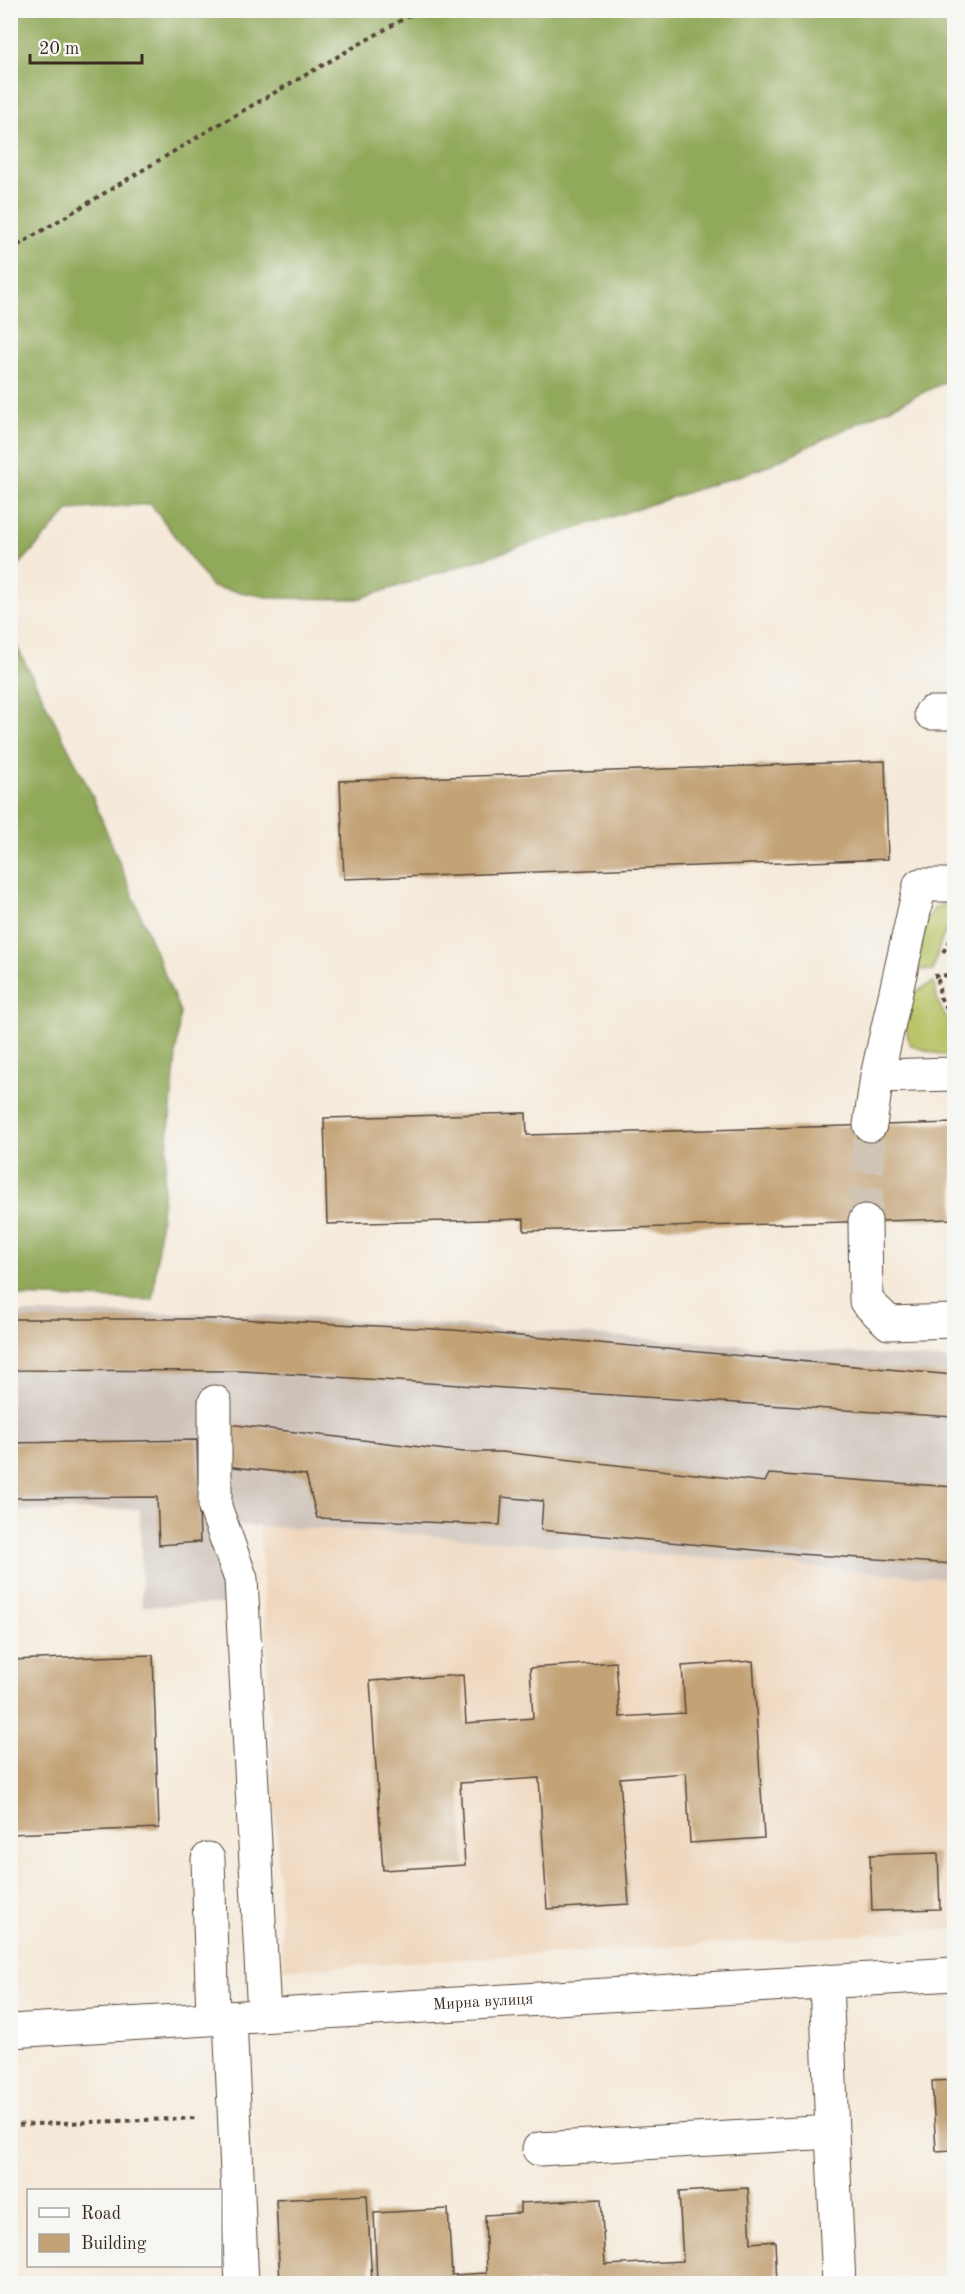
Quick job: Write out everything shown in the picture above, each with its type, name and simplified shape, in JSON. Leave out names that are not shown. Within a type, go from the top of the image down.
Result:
[{"type":"street","points":[[870,1125],[877,1077],[920,885],[954,885]]},
{"type":"street","points":[[877,1077],[954,1074]]},
{"type":"street","points":[[866,1221],[866,1301],[889,1323],[954,1321]]},
{"type":"street","points":[[215,1402],[214,1507],[241,1580],[264,2016]]},
{"type":"street","points":[[208,1859],[221,2018],[235,2116],[242,2283]]},
{"type":"street","name":"Мирна вулиця","points":[[10,2031],[954,1974]]},
{"type":"street","points":[[825,1981],[839,2283]]},
{"type":"street","points":[[539,2149],[832,2132]]},
{"type":"path","points":[[10,250],[211,129],[419,10]]},
{"type":"path","points":[[940,997],[954,1019]]},
{"type":"path","points":[[10,2125],[235,2116]]},
{"type":"shaded area","points":[[10,1313],[237,1314],[463,1326],[954,1360],[954,1579],[389,1532],[230,1525],[230,1604],[142,1606],[140,1509],[11,1511]]},
{"type":"shaded area","points":[[260,1525],[389,1532],[954,1579],[954,1929],[283,1970]]},
{"type":"green space","points":[[11,10],[954,11],[954,378],[760,469],[358,599],[273,598],[212,587],[151,504],[69,510],[11,574]]},
{"type":"green space","points":[[10,633],[91,793],[180,1012],[153,1300],[11,1296]]},
{"type":"green space","points":[[954,901],[954,924],[942,938],[933,971],[916,969],[928,917],[935,908]]},
{"type":"green space","points":[[934,982],[940,1006],[945,1016],[954,1025],[954,1057],[909,1044],[905,1021],[911,994]]},
{"type":"building","points":[[885,761],[888,859],[344,879],[340,781]]},
{"type":"building","points":[[526,1113],[527,1135],[954,1123],[954,1219],[524,1231],[524,1219],[327,1224],[324,1118]]},
{"type":"building","points":[[10,1319],[241,1319],[453,1330],[954,1375],[954,1417],[242,1371],[10,1370]]},
{"type":"building","points":[[228,1424],[463,1452],[502,1452],[765,1482],[769,1474],[954,1487],[954,1564],[798,1554],[541,1530],[543,1501],[502,1497],[500,1525],[317,1518],[306,1475],[225,1466]]},
{"type":"building","points":[[197,1440],[200,1542],[159,1545],[157,1497],[10,1498],[10,1443]]},
{"type":"building","points":[[153,1655],[159,1828],[10,1834],[10,1660]]},
{"type":"building","points":[[753,1661],[764,1838],[690,1843],[686,1773],[620,1778],[629,1904],[547,1909],[539,1778],[460,1783],[465,1865],[383,1870],[370,1681],[463,1675],[466,1723],[533,1718],[530,1668],[616,1662],[620,1717],[685,1713],[682,1666]]},
{"type":"building","points":[[938,1853],[940,1909],[872,1911],[870,1855]]},
{"type":"building","points":[[954,2080],[954,2150],[936,2151],[932,2081]]},
{"type":"building","points":[[748,2188],[751,2243],[775,2241],[777,2283],[377,2283],[374,2213],[448,2209],[452,2275],[487,2273],[485,2215],[520,2213],[520,2203],[601,2199],[605,2265],[683,2261],[679,2192]]},
{"type":"building","points":[[367,2195],[372,2283],[280,2283],[276,2200]]},
{"type":"tunnel","points":[[865,1221],[870,1125]]}]
